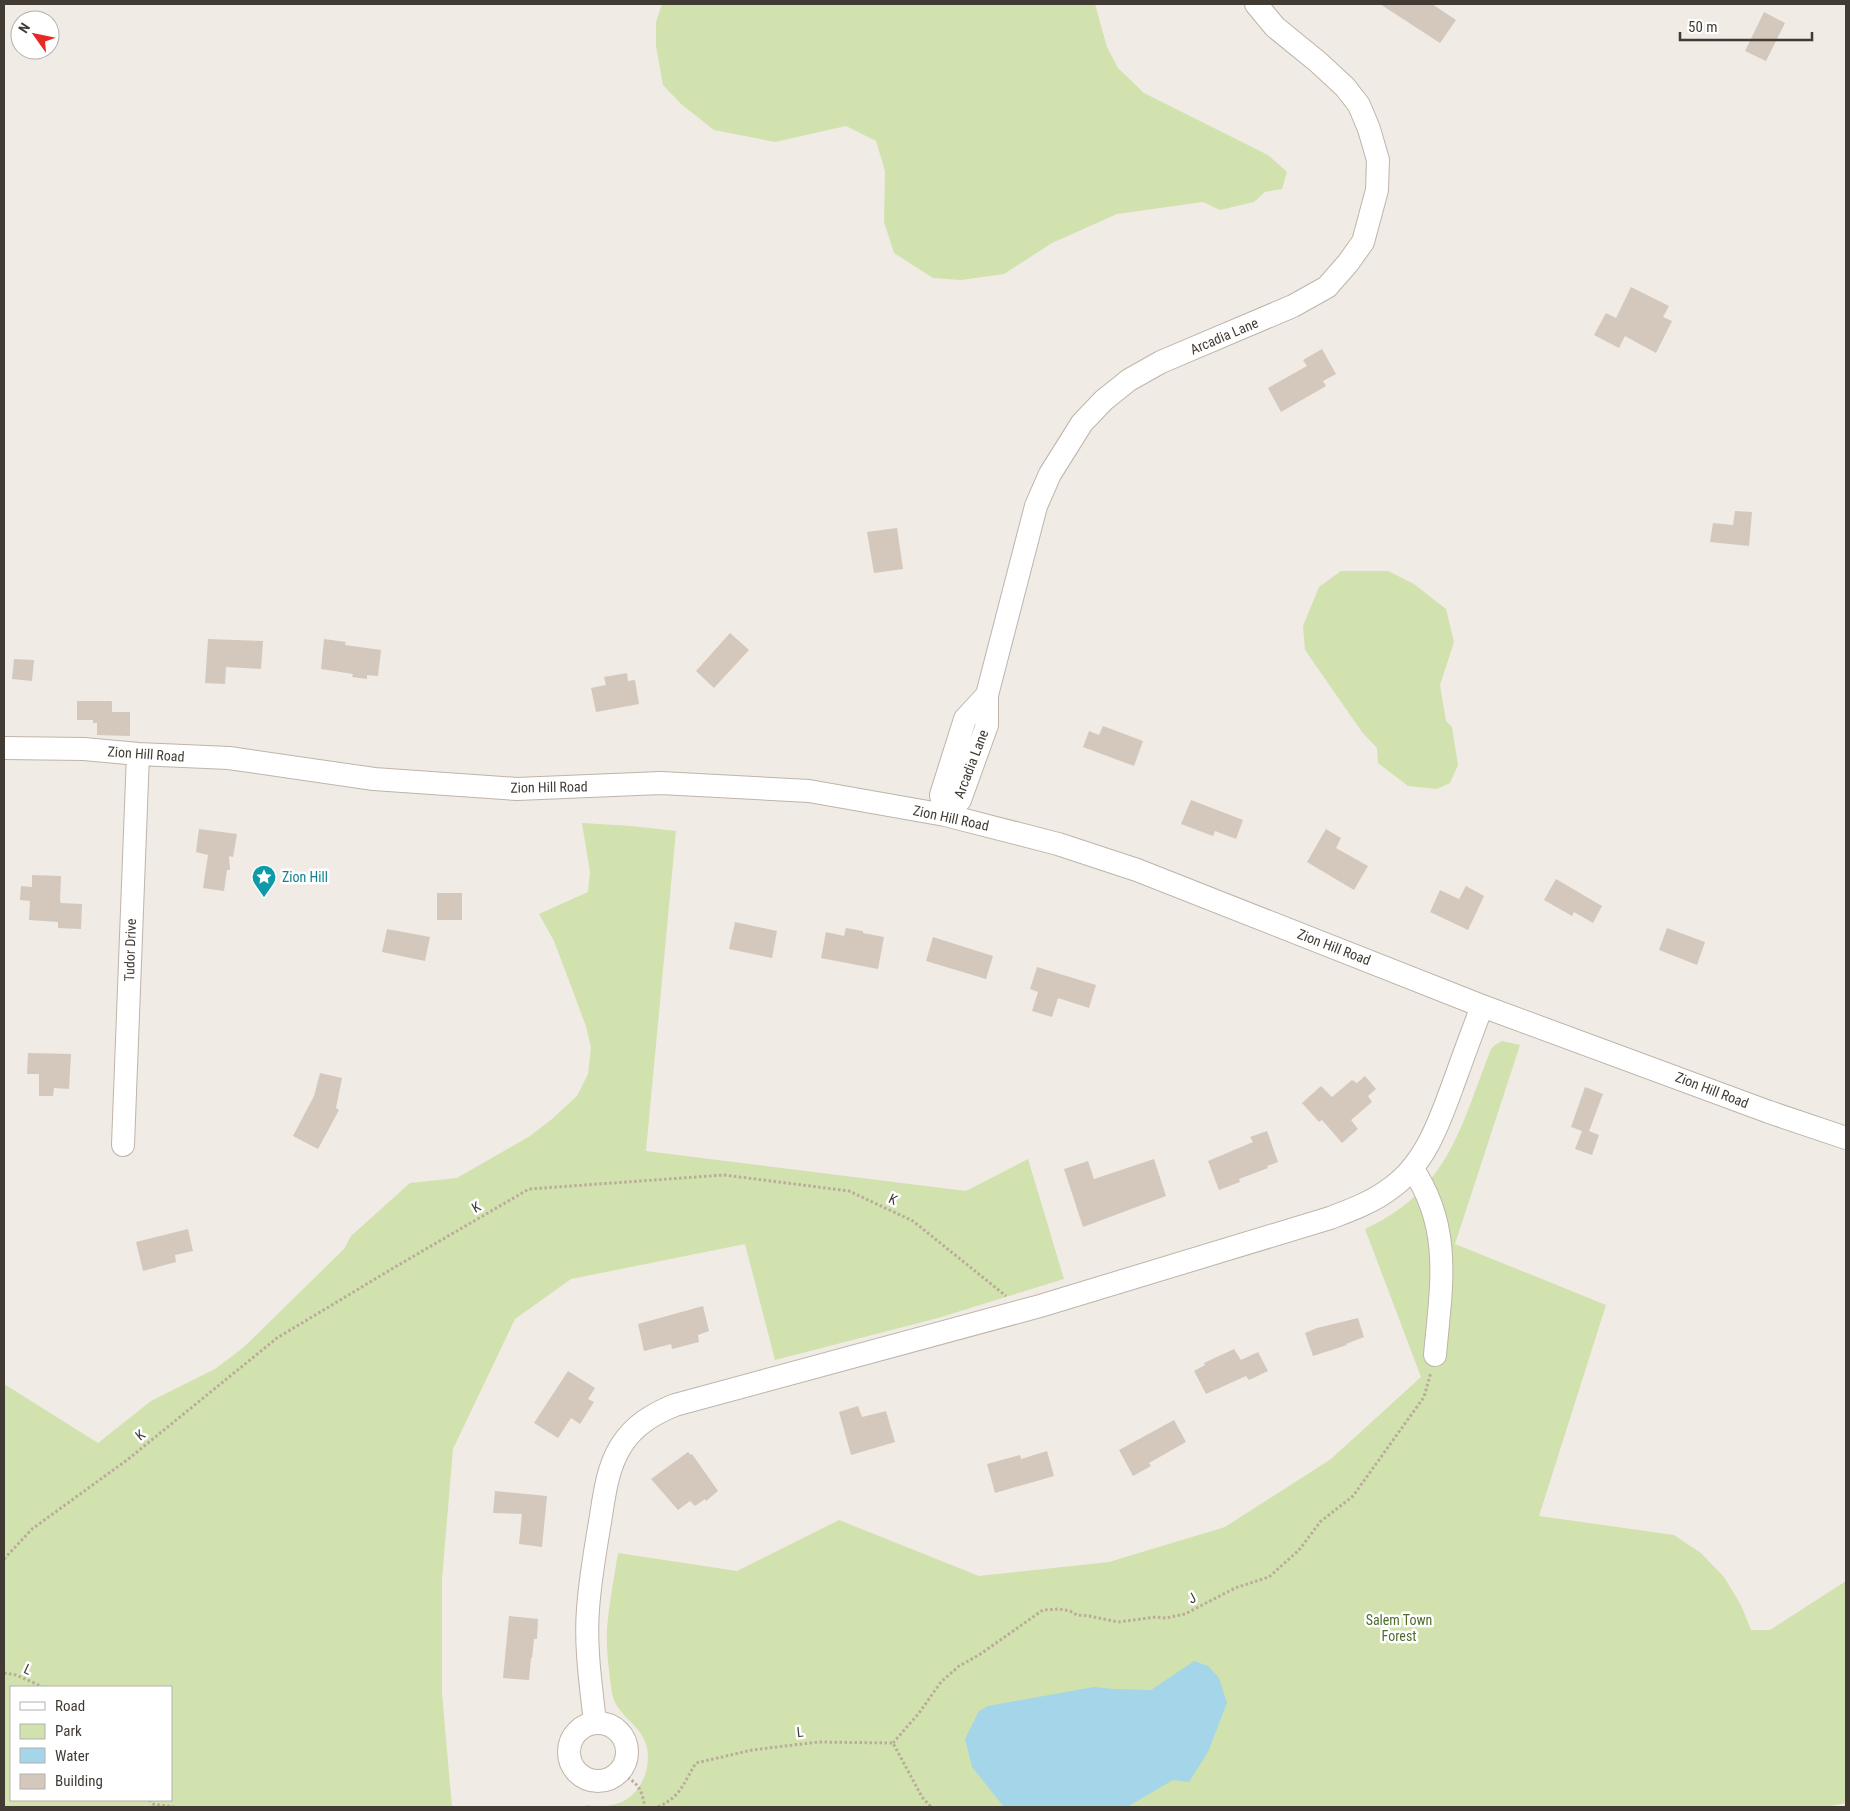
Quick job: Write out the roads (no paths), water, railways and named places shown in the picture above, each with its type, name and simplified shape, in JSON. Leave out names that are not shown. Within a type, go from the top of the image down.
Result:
[{"type":"street","name":"Arcadia Lane","points":[[945,815],[960,800],[987,725],[988,694],[1036,506],[1050,474],[1082,422],[1104,400],[1130,380],[1161,362],[1294,306],[1327,287],[1363,242],[1377,190],[1378,160],[1369,128],[1359,105],[1345,87],[1275,27],[1256,4]]},
{"type":"street","name":"Zion Hill Road","points":[[4,748],[84,749],[138,754],[229,758],[374,779],[517,789],[661,784],[809,792],[945,815],[1106,858],[1482,1006],[1769,1112],[1846,1138]]},
{"type":"street","name":"Tudor Drive","points":[[123,1145],[138,754]]},
{"type":"street","points":[[596,1723],[588,1652],[588,1611],[605,1489],[614,1460],[628,1435],[649,1417],[675,1405],[1024,1311],[1330,1218],[1364,1204],[1391,1188],[1412,1168],[1426,1149],[1443,1113],[1482,1006]]},
{"type":"street","points":[[1412,1168],[1430,1199],[1438,1224],[1442,1270],[1435,1355]]},
{"type":"street","points":[[596,1723],[614,1728],[626,1744],[627,1754],[619,1772],[611,1778],[602,1781],[584,1778],[572,1765],[569,1756],[570,1746],[578,1731],[596,1723]]},
{"type":"water","points":[[1194,1661],[1208,1666],[1219,1678],[1227,1703],[1208,1752],[1189,1782],[1173,1780],[1127,1807],[1004,1807],[972,1767],[965,1739],[979,1711],[988,1706],[1094,1687],[1151,1690]]},
{"type":"place","name":"Zion Hill","points":[[264,898]]},
{"type":"park label","name":"Salem Town Forest","points":[[1399,1628]]}]
